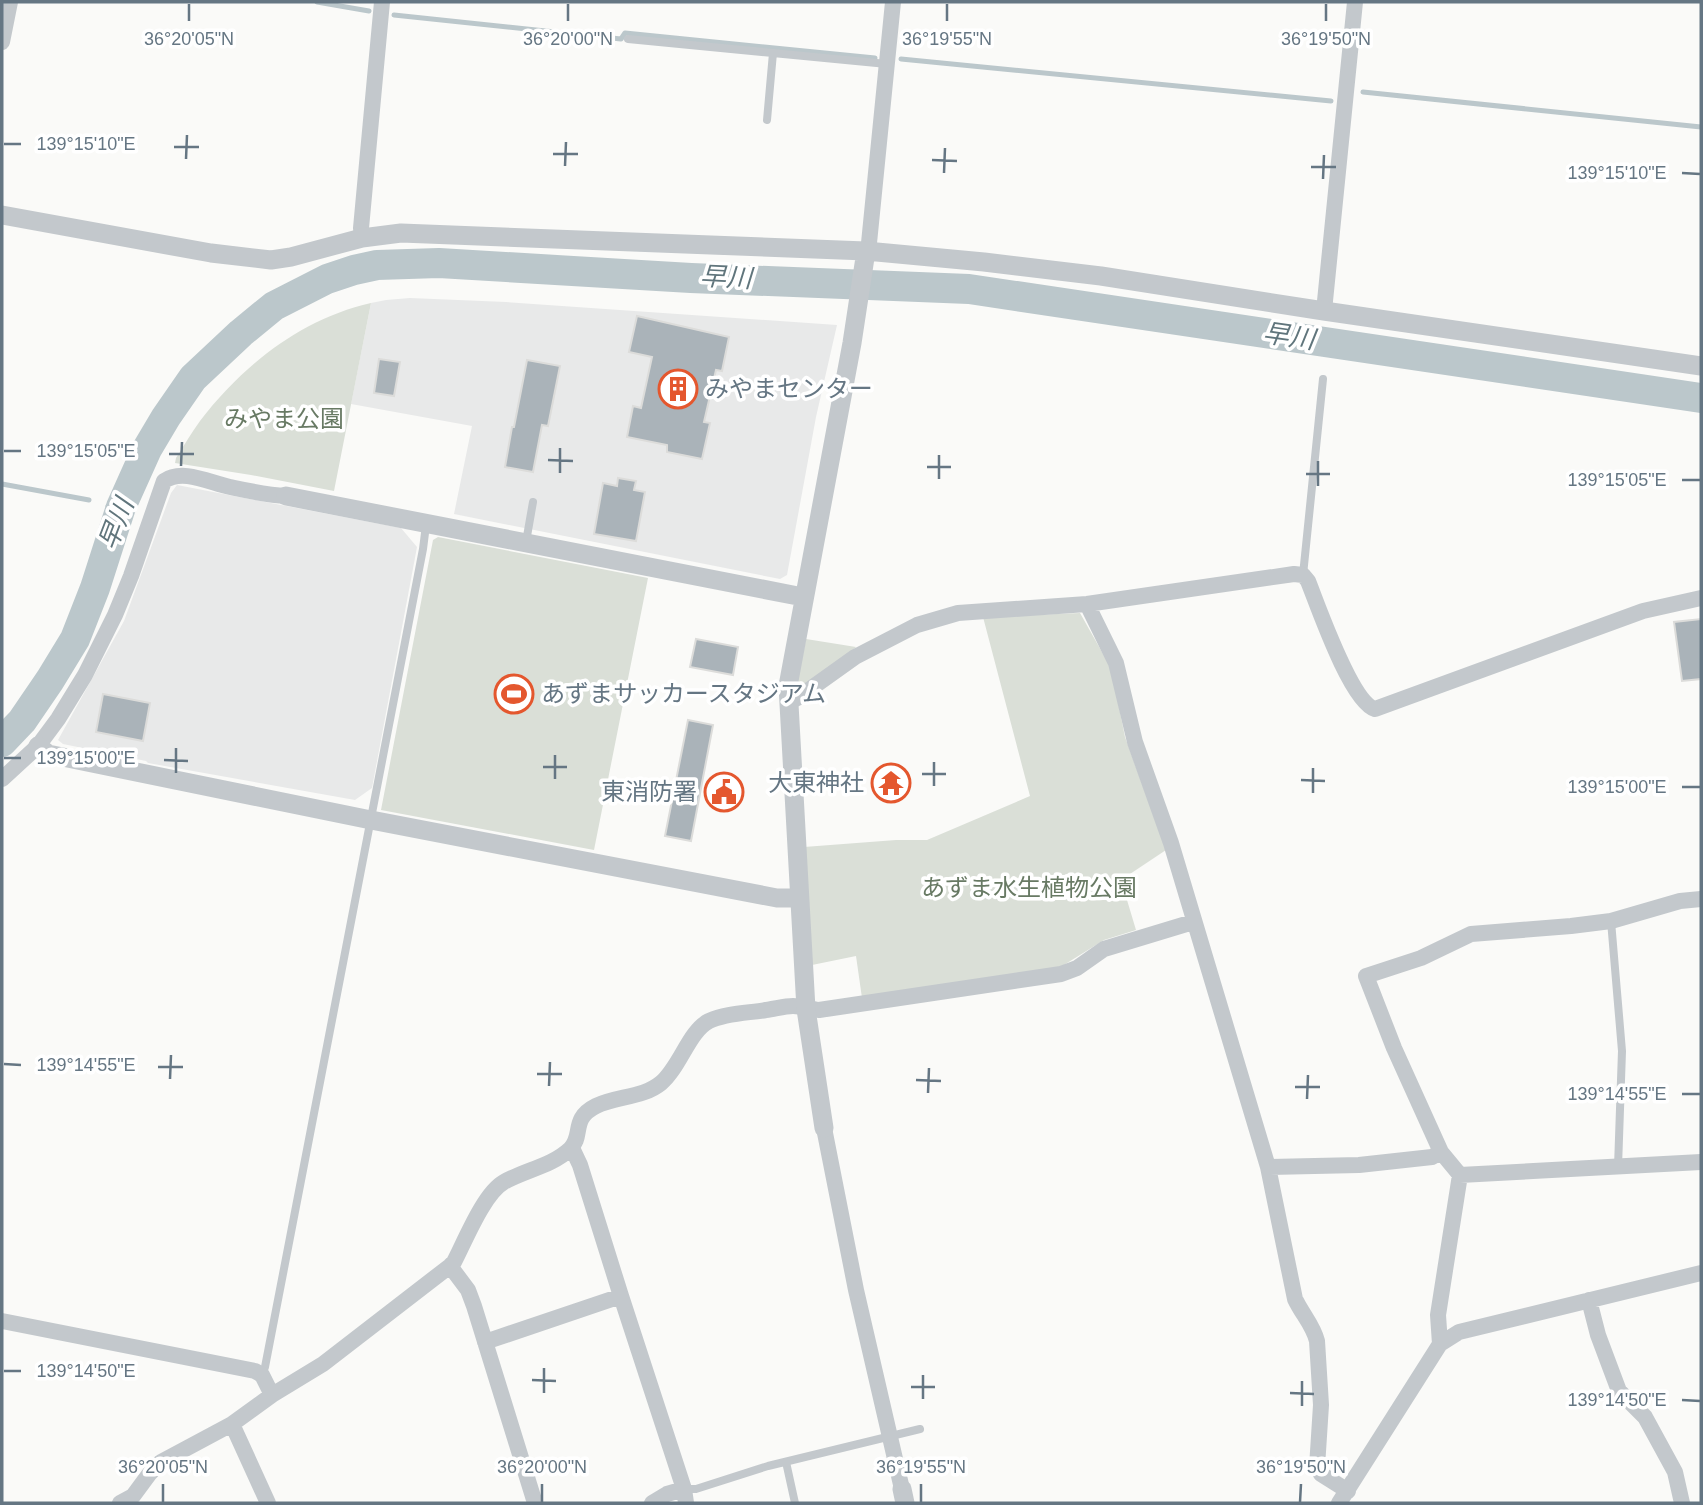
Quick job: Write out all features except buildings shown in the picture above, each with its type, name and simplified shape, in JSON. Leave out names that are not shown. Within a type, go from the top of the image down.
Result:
[{"type":"street","points":[[2,42],[10,2]]},
{"type":"street","points":[[362,238],[382,2]]},
{"type":"street","points":[[893,2],[869,243],[789,677],[789,702],[806,1009],[824,1128],[856,1290],[903,1496]]},
{"type":"street","points":[[1324,311],[1355,2]]},
{"type":"street","points":[[2,215],[211,253],[271,260],[362,238],[401,233],[865,256],[1101,276],[1701,366]]},
{"type":"street","points":[[2,779],[38,746],[75,692],[115,615],[164,481],[172,477],[189,477],[268,495],[426,522],[803,597]]},
{"type":"street","points":[[789,702],[855,657],[918,625],[958,613],[1087,604],[1294,574],[1303,575],[1308,581],[1345,671],[1365,703],[1369,708],[1375,709],[1643,611],[1701,598]]},
{"type":"street","points":[[1087,604],[1115,663],[1135,742],[1171,843],[1268,1167],[1296,1300],[1315,1332],[1321,1405],[1317,1468],[1321,1474],[1343,1497],[1440,1344],[1460,1332],[1701,1273]]},
{"type":"street","points":[[38,746],[48,754],[372,820],[777,898],[799,898]]},
{"type":"street","points":[[1440,1344],[1438,1315],[1460,1175],[1441,1152],[1394,1048],[1366,976],[1421,958],[1471,934],[1611,921],[1680,901],[1701,899]]},
{"type":"street","points":[[121,1503],[133,1496],[161,1462],[232,1424],[272,1395],[323,1364],[450,1266],[483,1205],[501,1183],[559,1157],[572,1148],[580,1120],[597,1105],[648,1091],[659,1085],[673,1072],[704,1024],[724,1016],[793,1006],[819,1010],[1061,974],[1077,968],[1104,949],[1194,922]]},
{"type":"street","points":[[572,1148],[580,1165],[685,1496],[667,1494],[652,1503]]},
{"type":"street","points":[[1268,1167],[1360,1166],[1432,1157],[1441,1152]]},
{"type":"street","points":[[1460,1175],[1701,1163]]},
{"type":"street","points":[[450,1266],[468,1290],[535,1503]]},
{"type":"street","points":[[485,1342],[621,1296]]},
{"type":"street","points":[[1589,1300],[1598,1335],[1619,1391],[1645,1417],[1675,1472],[1682,1503]]},
{"type":"street","points":[[2,1321],[255,1371],[262,1375],[272,1395]]},
{"type":"street","points":[[232,1424],[268,1503]]},
{"type":"lane","points":[[628,39],[887,64]]},
{"type":"lane","points":[[767,120],[773,53]]},
{"type":"lane","points":[[1303,575],[1323,379]]},
{"type":"lane","points":[[526,542],[533,502]]},
{"type":"lane","points":[[262,1375],[372,820],[426,522]]},
{"type":"lane","points":[[1611,921],[1622,1051],[1619,1167]]},
{"type":"lane","points":[[685,1496],[696,1489],[786,1462],[920,1429]]},
{"type":"lane","points":[[786,1462],[795,1503]]},
{"type":"shaded area","points":[[410,298],[837,325],[816,417],[787,575],[780,579],[454,514],[472,426],[351,404],[371,303]]},
{"type":"shaded area","points":[[177,485],[401,528],[417,547],[372,788],[355,800],[148,763],[63,744],[58,740],[124,621],[171,493]]},
{"type":"green space","name":"みやま公園","points":[[371,303],[334,491],[175,463],[200,421],[235,381],[255,363],[275,347],[321,320]]},
{"type":"green space","name":"あずまサッカースタジアム","points":[[438,537],[648,578],[594,850],[381,810],[433,540]]},
{"type":"green space","name":"あずま水生植物公園","points":[[1080,613],[1111,668],[1125,737],[1166,850],[1121,880],[1136,930],[1104,940],[1059,968],[862,998],[856,956],[812,965],[804,847],[927,840],[1030,796],[983,617]]},
{"type":"green space","points":[[806,639],[856,647],[801,688],[797,684]]},
{"type":"waterway","points":[[317,2],[369,11]]},
{"type":"waterway","points":[[394,15],[621,39],[625,33],[875,58]]},
{"type":"waterway","points":[[901,59],[1331,101]]},
{"type":"waterway","points":[[1363,92],[1701,127]]},
{"type":"waterway","name":"早川","points":[[2,742],[22,721],[75,639],[95,588],[121,507],[147,449],[193,378],[274,306],[327,279],[377,265],[439,263],[691,278],[969,289],[1701,398]]},
{"type":"waterway","points":[[2,484],[89,500]]},
{"type":"waterway","points":[[108,506],[121,507]]},
{"type":"place","name":"みやまセンター","points":[[678,389]]},
{"type":"place","name":"あずまサッカースタジアム","points":[[514,694]]},
{"type":"place","name":"大東神社","points":[[891,783]]},
{"type":"place","name":"東消防署","points":[[724,792]]}]
